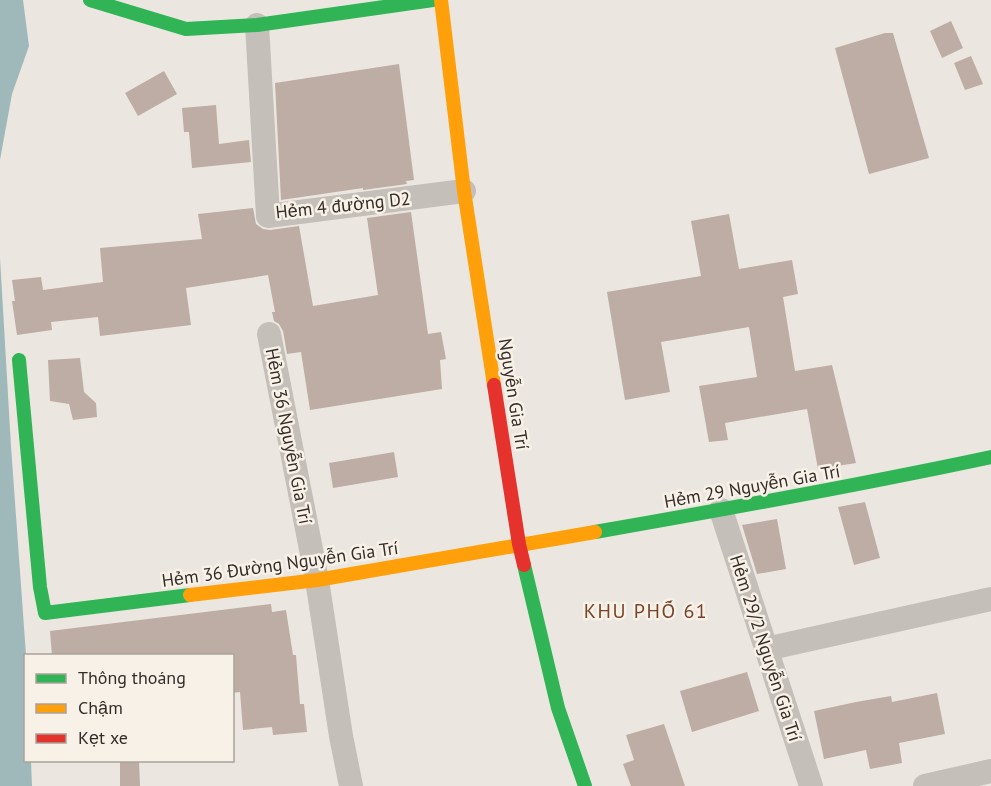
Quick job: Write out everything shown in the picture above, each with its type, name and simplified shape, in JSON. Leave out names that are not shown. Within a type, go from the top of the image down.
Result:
[{"type":"street","points":[[90,0],[186,29],[257,25],[433,0]]},
{"type":"street","name":"Nguyễn Gia Trí","points":[[441,0],[464,191],[519,544],[558,708],[585,786]]},
{"type":"street","name":"Hẻm 4 đường D2","points":[[257,25],[268,216],[464,191]]},
{"type":"street","name":"Hẻm 36 Nguyễn Gia Trí","points":[[269,334],[317,580],[351,786]]},
{"type":"street","name":"Hẻm 36 Đường Nguyễn Gia Trí","points":[[19,360],[40,587],[45,613],[317,580],[519,544]]},
{"type":"street","name":"Hẻm 29 Nguyễn Gia Trí","points":[[519,544],[721,510],[991,457]]},
{"type":"street","name":"Hẻm 29/2 Nguyễn Gia Trí","points":[[721,510],[811,786]]},
{"type":"street","points":[[766,649],[991,599]]},
{"type":"street","points":[[925,786],[991,771]]},
{"type":"water","points":[[0,0],[23,0],[29,46],[12,94],[0,160]]},
{"type":"water","points":[[0,258],[26,654],[24,654],[24,762],[31,762],[32,786],[0,786]]},
{"type":"building","points":[[951,21],[963,48],[942,58],[930,31]]},
{"type":"building","points":[[885,33],[893,33],[929,158],[869,174],[835,48]]},
{"type":"building","points":[[971,56],[983,84],[965,90],[954,63]]},
{"type":"building","points":[[399,64],[414,180],[406,181],[407,184],[281,200],[275,83]]},
{"type":"building","points":[[164,71],[177,94],[138,116],[125,93]]},
{"type":"building","points":[[216,105],[219,144],[249,140],[251,162],[192,168],[189,132],[184,132],[182,108]]},
{"type":"building","points":[[253,208],[256,224],[263,229],[299,226],[313,306],[378,295],[367,218],[411,212],[428,334],[441,332],[446,359],[440,360],[442,389],[310,410],[301,352],[287,354],[283,331],[274,321],[272,312],[275,312],[268,275],[186,288],[191,325],[100,336],[98,317],[51,322],[52,330],[17,335],[12,301],[15,301],[12,280],[41,277],[43,290],[103,282],[100,248],[202,239],[198,214]]},
{"type":"building","points":[[729,214],[739,269],[792,260],[798,294],[783,297],[795,371],[832,365],[856,463],[818,469],[807,409],[725,423],[728,440],[709,442],[699,386],[757,377],[749,327],[661,342],[670,392],[625,400],[607,292],[701,276],[691,221]]},
{"type":"building","points":[[80,358],[84,392],[96,403],[97,417],[73,420],[69,404],[50,401],[48,360]]},
{"type":"building","points":[[394,452],[398,477],[333,488],[329,463]]},
{"type":"building","points":[[865,502],[880,558],[854,565],[838,507]]},
{"type":"building","points":[[777,519],[786,569],[757,574],[742,525]]},
{"type":"building","points":[[271,604],[272,612],[286,610],[293,655],[296,655],[300,704],[304,704],[307,732],[273,735],[272,727],[243,730],[240,692],[234,693],[234,654],[52,654],[50,631]]},
{"type":"building","points":[[747,672],[759,711],[692,732],[680,691]]},
{"type":"building","points":[[937,693],[945,734],[899,743],[902,763],[870,769],[866,750],[824,759],[814,711],[891,696],[892,702]]},
{"type":"building","points":[[664,724],[685,786],[631,786],[623,764],[634,760],[626,735]]},
{"type":"building","points":[[120,762],[139,762],[140,786],[120,786]]},
{"type":"traffic: fast","points":[[90,0],[186,29],[257,25],[433,0]]},
{"type":"traffic: fast","points":[[19,360],[40,587],[45,613],[190,595]]},
{"type":"traffic: fast","points":[[595,532],[991,457]]},
{"type":"traffic: fast","points":[[524,565],[558,708],[585,786]]},
{"type":"traffic: slow","points":[[441,0],[464,191],[494,385]]},
{"type":"traffic: slow","points":[[190,595],[317,580],[595,532]]},
{"type":"traffic: jam","points":[[494,385],[524,565]]},
{"type":"district","name":"KHU PHỐ 61","points":[[646,611]]}]
